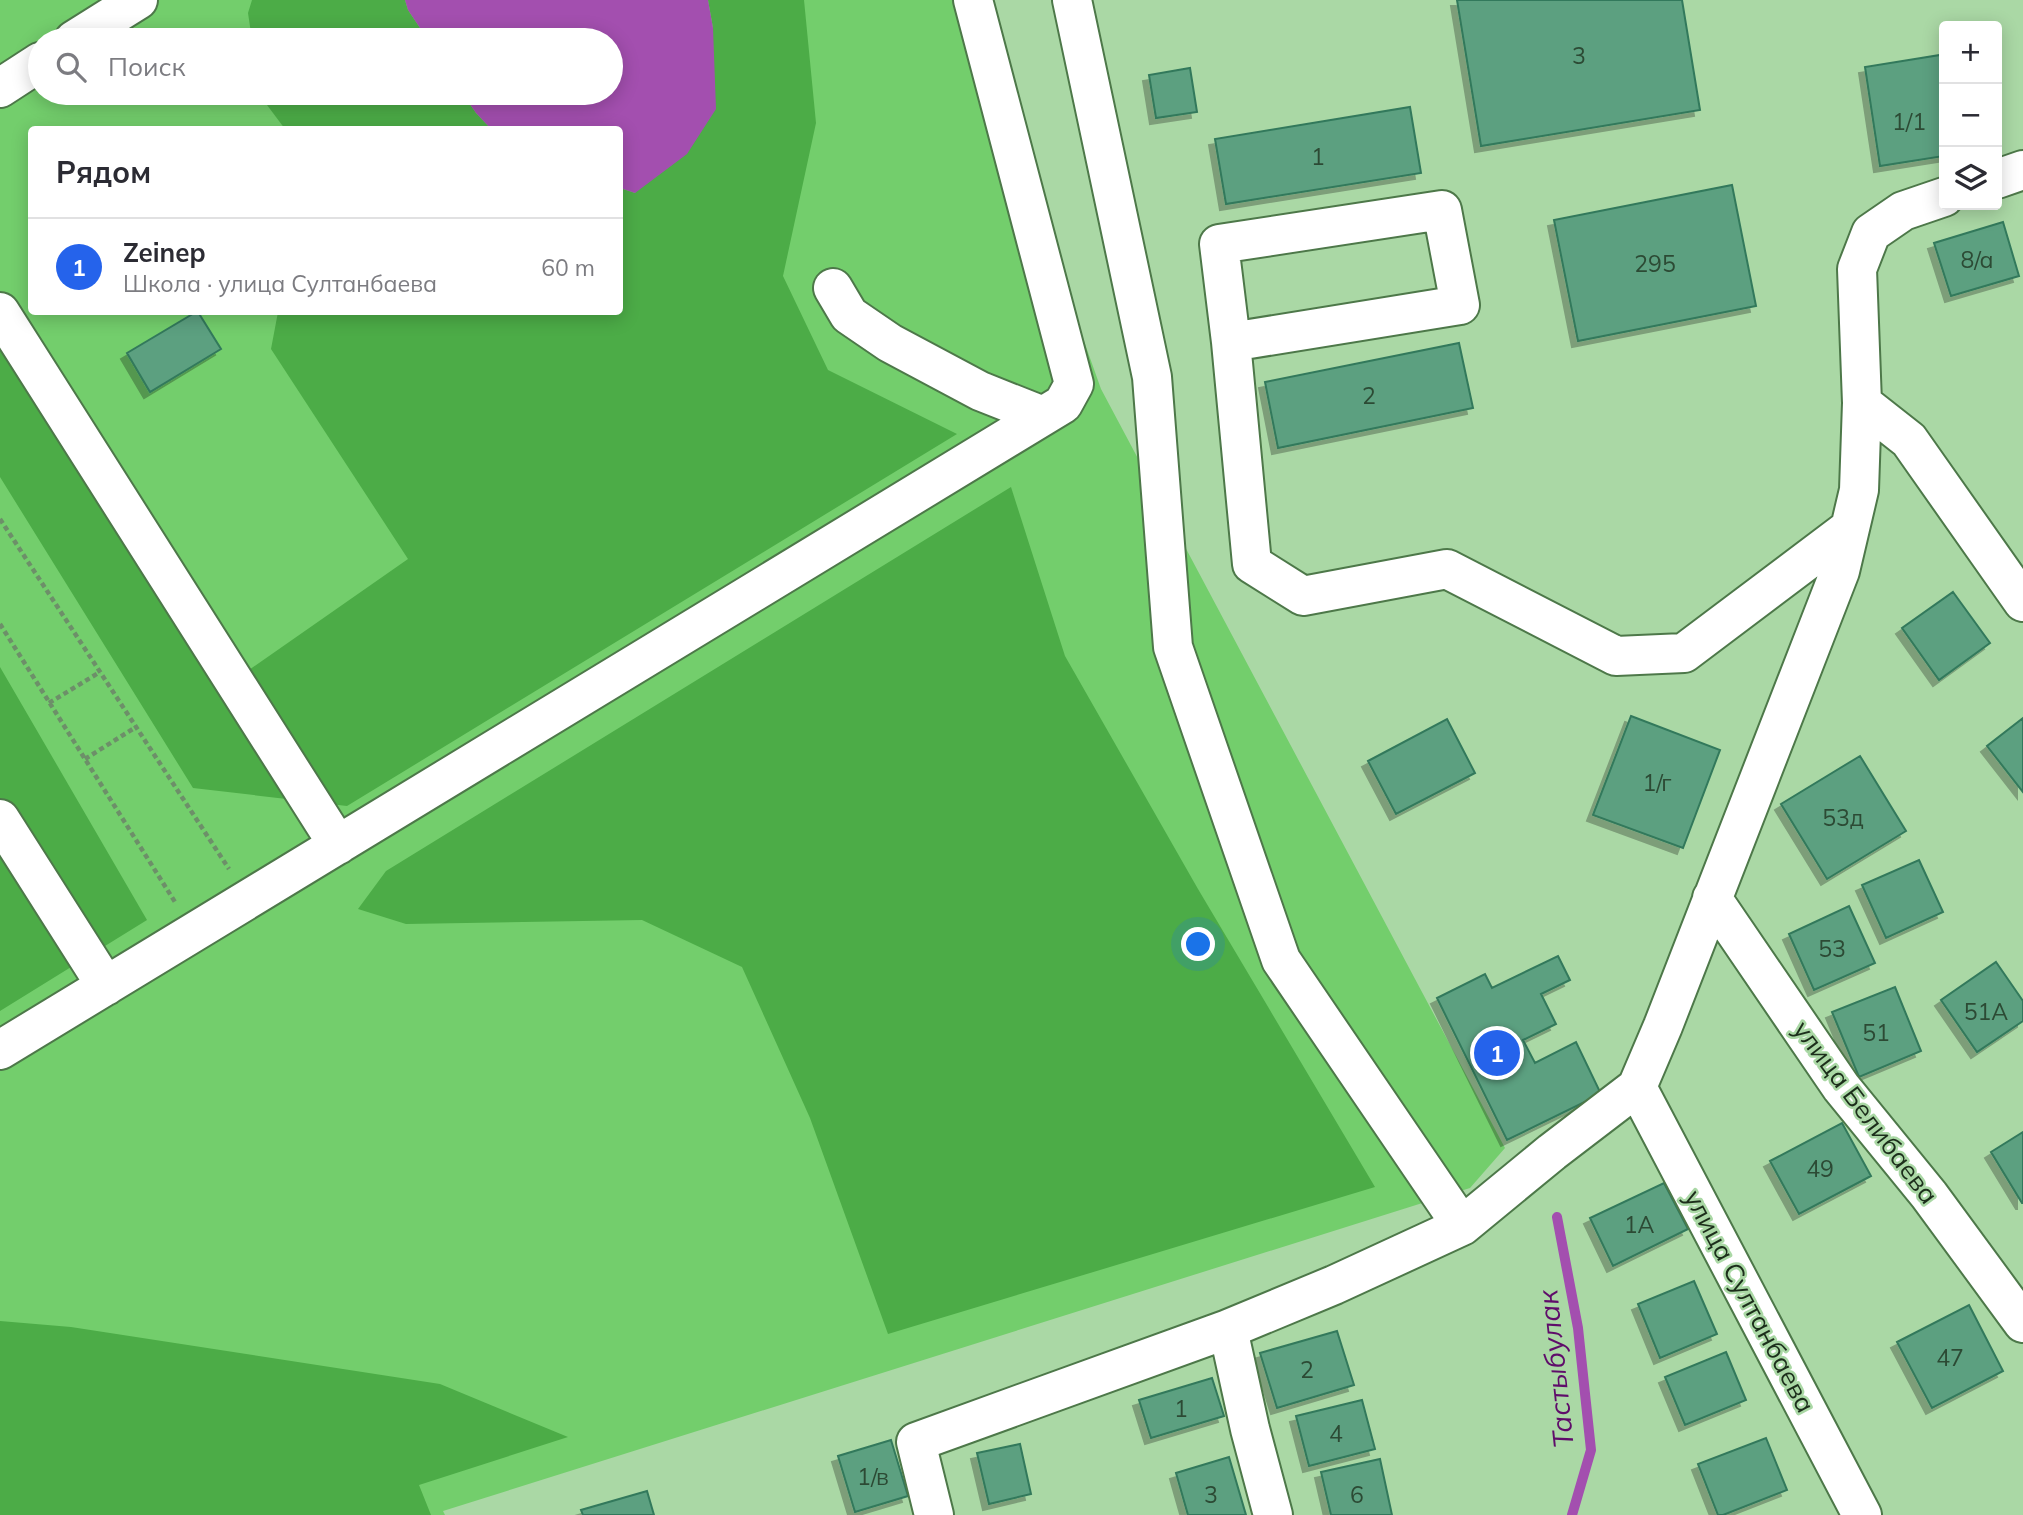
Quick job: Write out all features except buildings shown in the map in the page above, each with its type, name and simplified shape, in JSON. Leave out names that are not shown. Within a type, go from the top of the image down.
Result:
[{"type":"street","points":[[93,28],[138,0]]},
{"type":"street","points":[[0,1050],[1063,404],[1074,384],[972,0]]},
{"type":"street","points":[[1072,0],[1152,377],[1172,647],[1281,960],[1462,1226]]},
{"type":"street","points":[[0,88],[28,70]]},
{"type":"street","points":[[2002,177],[2023,170]]},
{"type":"street","points":[[934,1515],[916,1442],[1230,1337],[1462,1226],[1637,1087],[1840,571],[1859,490],[1862,402],[1857,269],[1871,233],[1903,211],[1939,199]]},
{"type":"street","points":[[1231,342],[1460,305],[1442,210],[1219,244],[1252,564],[1303,596],[1447,569],[1616,656],[1684,653],[1850,528]]},
{"type":"street","points":[[833,288],[849,315],[891,343],[980,391],[1043,416]]},
{"type":"street","points":[[0,312],[338,845]]},
{"type":"street","points":[[1862,402],[1909,440],[2023,602]]},
{"type":"street","points":[[0,819],[106,986]]},
{"type":"street","name":"улица Белибаева","points":[[1712,898],[1841,1087],[1929,1195],[2023,1323]]},
{"type":"street","name":"улица Султанбаева","points":[[1637,1087],[1862,1515]]},
{"type":"street","points":[[1230,1337],[1250,1429],[1273,1515]]},
{"type":"path","points":[[0,519],[248,899]]},
{"type":"path","points":[[0,624],[194,933]]},
{"type":"path","points":[[49,703],[100,671]]},
{"type":"path","points":[[85,759],[136,727]]},
{"type":"green space","points":[[0,0],[963,0],[1101,389],[1505,1148],[1470,1188],[443,1511],[445,1515],[0,1515]]},
{"type":"green space","points":[[252,0],[405,0],[420,28],[250,28],[248,13]]},
{"type":"green space","points":[[708,0],[804,0],[816,123],[783,276],[828,370],[957,434],[347,806],[193,788],[0,477],[0,345],[226,686],[408,559],[271,349],[277,315],[623,315],[623,189],[635,193],[713,28]]},
{"type":"green space","points":[[267,105],[470,105],[488,126],[283,126]]},
{"type":"green space","points":[[1011,487],[1065,656],[1198,889],[1375,1187],[888,1334],[810,1118],[742,967],[642,920],[406,924],[358,909],[386,871]]},
{"type":"green space","points":[[0,667],[147,920],[0,1011]]},
{"type":"green space","points":[[0,1321],[71,1327],[440,1384],[568,1437],[419,1485],[431,1515],[0,1515]]},
{"type":"shaded area","points":[[405,0],[708,0],[713,28],[716,109],[687,154],[635,193],[623,189],[623,126],[488,126],[470,105],[623,105],[623,28],[420,28]]},
{"type":"waterway","name":"Тастыбулак","points":[[1557,1217],[1578,1328],[1591,1450],[1572,1515]]},
{"type":"place","name":"Zeinep","points":[[1497,1053]]}]
